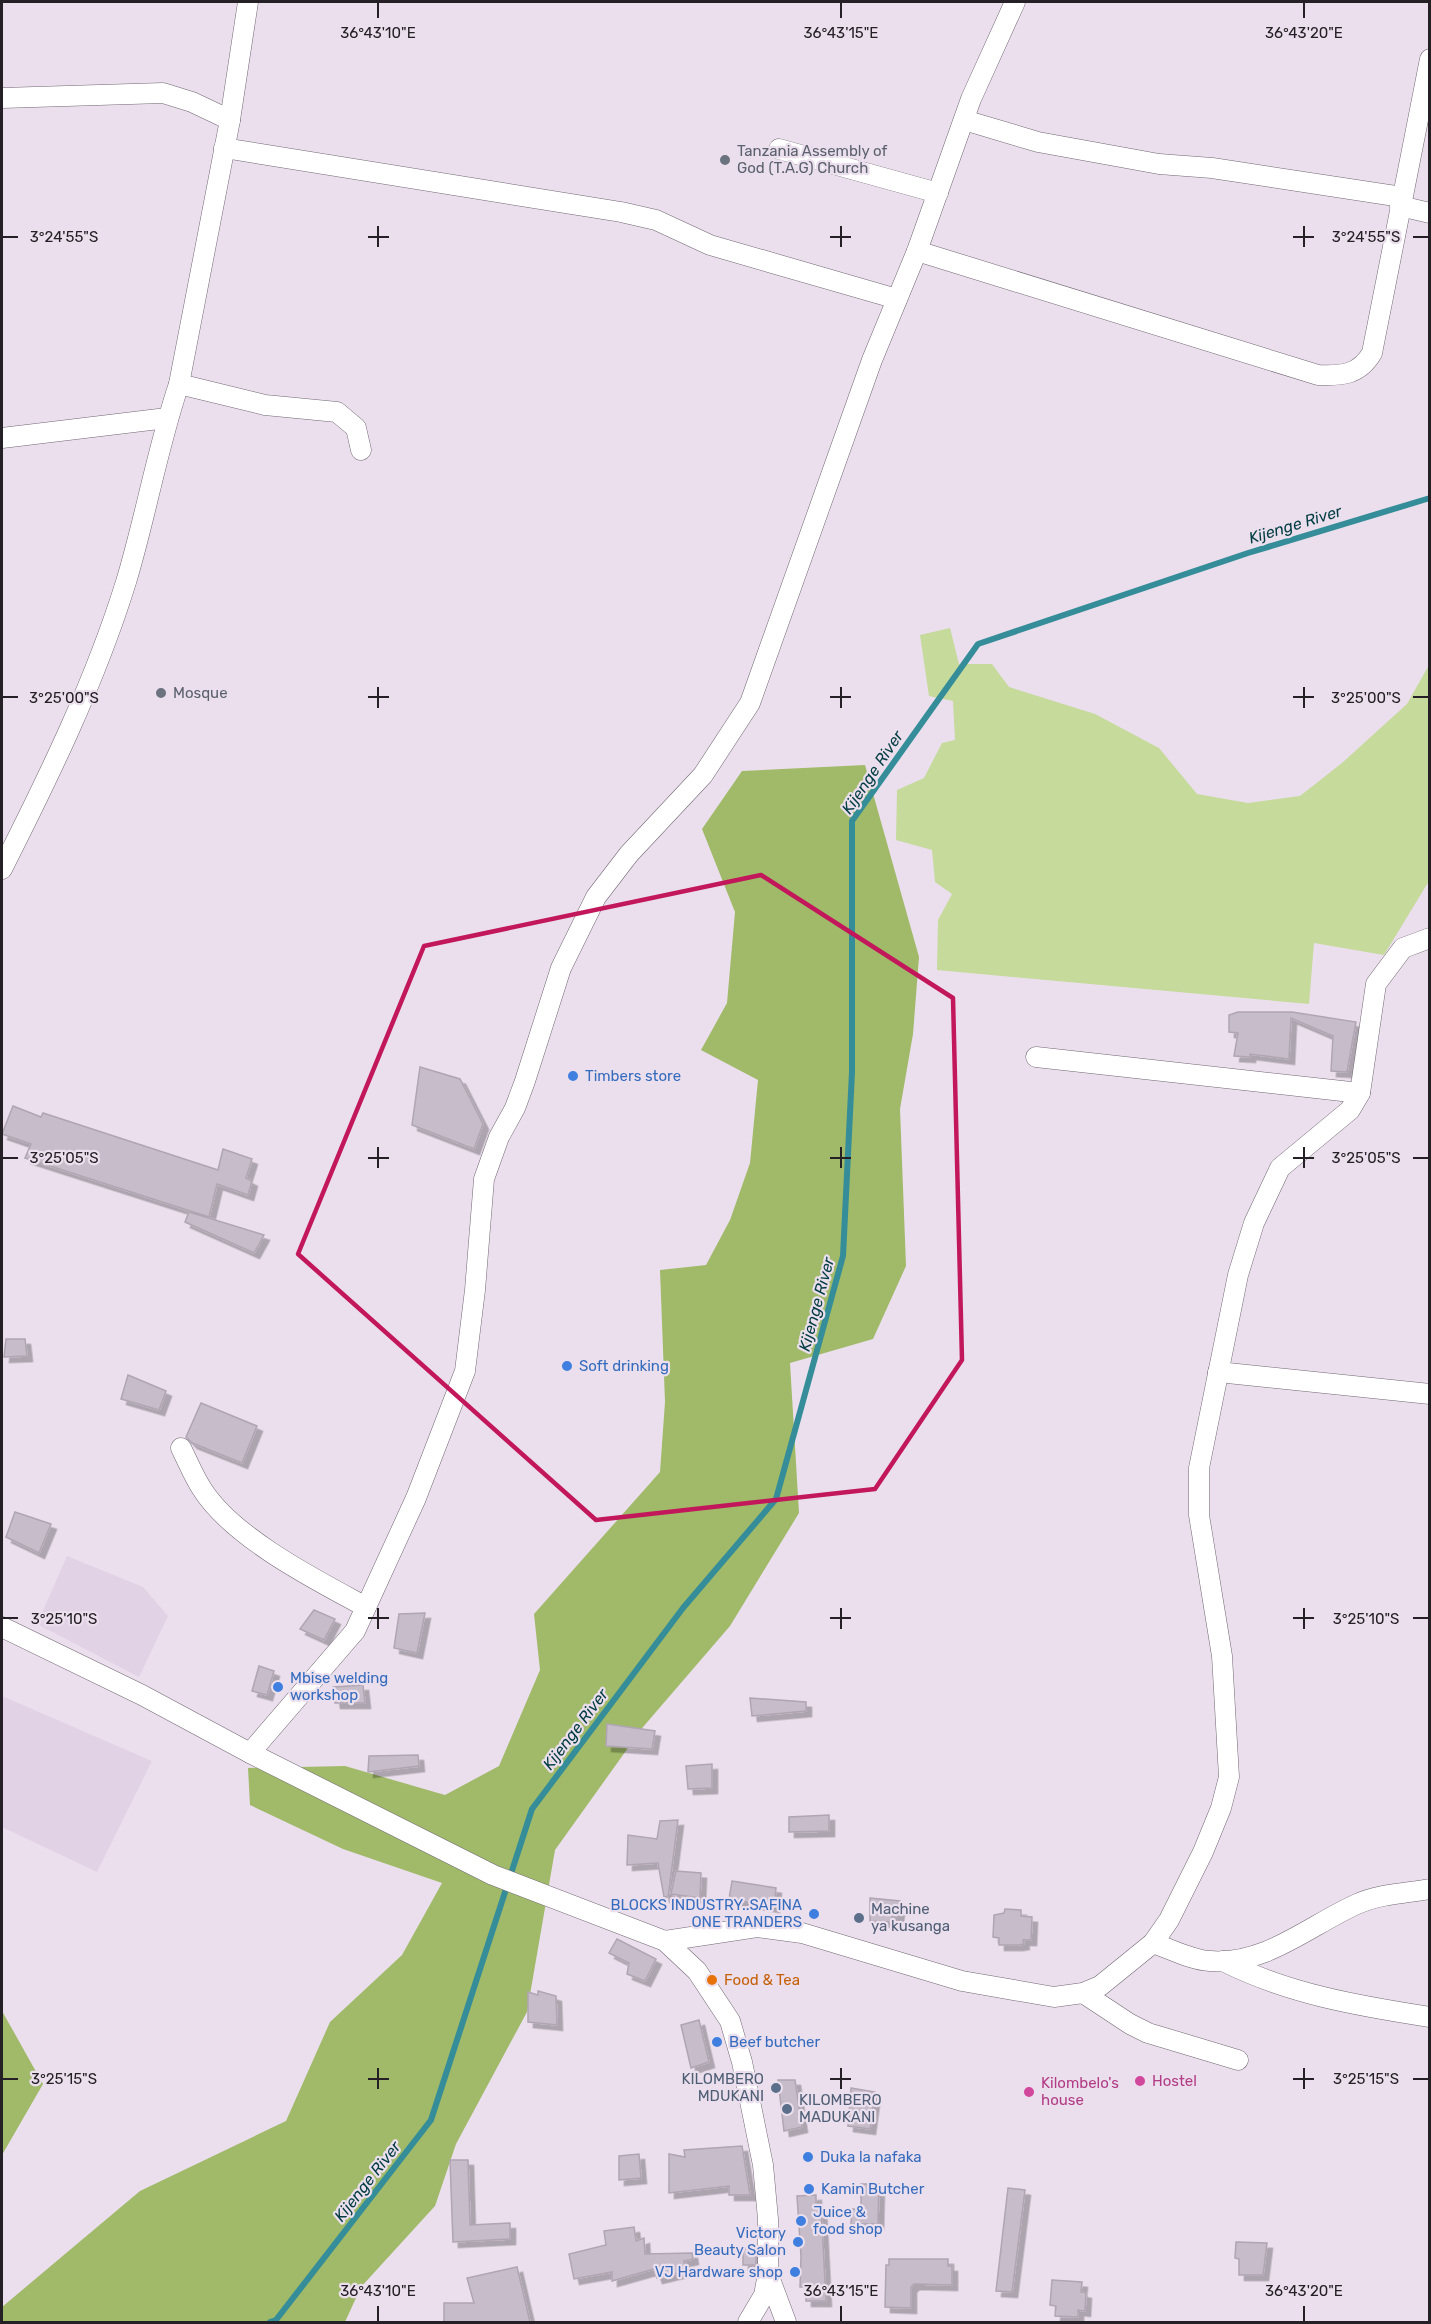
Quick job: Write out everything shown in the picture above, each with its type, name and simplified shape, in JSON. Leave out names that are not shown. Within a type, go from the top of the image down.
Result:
[{"type":"street","points":[[2,869],[46,782],[95,674],[127,580],[167,418],[179,384],[230,120],[248,2]]},
{"type":"street","points":[[250,1753],[355,1631],[416,1498],[461,1384],[472,1324],[484,1179],[499,1137],[525,1081],[561,968],[597,897],[629,854],[704,775],[750,703],[868,371],[917,251],[964,120],[1015,2]]},
{"type":"street","points":[[917,251],[1318,375],[1339,376],[1355,372],[1372,353],[1430,58]]},
{"type":"street","points":[[2,98],[163,93],[192,102],[230,120]]},
{"type":"street","points":[[964,120],[1038,142],[1159,164],[1212,168],[1401,202],[1430,213]]},
{"type":"street","points":[[224,148],[621,212],[656,220],[710,245],[897,299]]},
{"type":"street","points":[[779,149],[938,193]]},
{"type":"street","points":[[179,384],[265,405],[337,412],[356,428],[361,450]]},
{"type":"street","points":[[2,438],[167,418]]},
{"type":"street","points":[[665,1941],[757,1927],[802,1933],[962,1981],[1054,1997],[1083,1993],[1117,1975],[1153,1943],[1169,1920],[1203,1852],[1221,1808],[1229,1777],[1222,1656],[1199,1515],[1199,1468],[1238,1275],[1265,1194],[1280,1168],[1350,1110],[1360,1093],[1376,984],[1403,948],[1430,938]]},
{"type":"street","points":[[1036,1057],[1360,1093]]},
{"type":"street","points":[[1218,1372],[1430,1394]]},
{"type":"street","points":[[181,1448],[203,1490],[221,1511],[274,1555],[366,1607]]},
{"type":"street","points":[[2,1627],[142,1695],[250,1753],[493,1875],[665,1941],[698,1971],[714,1993],[730,2022],[742,2062],[764,2165],[768,2219],[768,2274],[764,2295],[748,2322]]},
{"type":"street","points":[[1223,1962],[1251,1957],[1297,1937],[1360,1902],[1430,1889]]},
{"type":"street","points":[[1153,1943],[1193,1958],[1223,1962],[1253,1976],[1288,1988],[1363,2007],[1430,2017]]},
{"type":"street","points":[[1083,1993],[1130,2025],[1148,2033],[1238,2060]]},
{"type":"street","points":[[768,2274],[786,2322]]},
{"type":"highlighted area","points":[[761,875],[953,998],[962,1360],[875,1489],[596,1520],[298,1254],[424,946]]},
{"type":"shaded area","points":[[67,1556],[143,1587],[168,1616],[139,1677],[37,1624]]},
{"type":"shaded area","points":[[2,1696],[152,1761],[97,1872],[2,1827]]},
{"type":"green space","points":[[950,628],[959,664],[992,664],[1009,687],[1095,714],[1159,748],[1197,794],[1248,803],[1300,796],[1342,763],[1407,704],[1429,665],[1429,881],[1384,955],[1314,943],[1309,1004],[937,970],[938,920],[952,894],[935,882],[932,850],[896,840],[897,790],[924,778],[942,743],[955,740],[953,701],[929,696],[920,635]]},
{"type":"green space","points":[[865,765],[919,957],[913,1034],[900,1109],[906,1266],[873,1339],[790,1363],[799,1513],[730,1626],[643,1727],[555,1850],[527,2012],[456,2144],[435,2206],[361,2287],[345,2322],[2,2322],[2,2307],[140,2191],[286,2121],[330,2022],[402,1955],[442,1883],[343,1849],[250,1805],[248,1768],[345,1766],[445,1795],[499,1766],[540,1670],[534,1614],[660,1472],[665,1402],[660,1270],[706,1265],[730,1220],[750,1163],[758,1080],[701,1050],[727,1003],[735,912],[702,829],[742,771]]},
{"type":"green space","points":[[2,2011],[43,2084],[2,2155]]},
{"type":"building","points":[[1238,1012],[1292,1012],[1356,1022],[1347,1072],[1331,1071],[1333,1036],[1291,1018],[1289,1059],[1250,1054],[1250,1057],[1234,1056],[1238,1033],[1229,1032],[1229,1015]]},
{"type":"building","points":[[420,1067],[460,1079],[483,1124],[474,1149],[412,1125]]},
{"type":"building","points":[[13,1106],[41,1117],[43,1113],[218,1170],[223,1149],[252,1159],[246,1178],[252,1181],[248,1195],[217,1184],[209,1217],[25,1158],[31,1144],[2,1134]]},
{"type":"building","points":[[189,1212],[264,1235],[254,1253],[185,1222]]},
{"type":"building","points":[[6,1339],[25,1339],[27,1356],[4,1357]]},
{"type":"building","points":[[128,1375],[166,1391],[159,1410],[121,1399]]},
{"type":"building","points":[[201,1403],[257,1426],[242,1463],[192,1443],[186,1437]]},
{"type":"building","points":[[15,1512],[51,1524],[39,1553],[6,1537]]},
{"type":"building","points":[[314,1610],[335,1619],[324,1640],[300,1629]]},
{"type":"building","points":[[425,1613],[417,1653],[394,1648],[399,1614]]},
{"type":"building","points":[[259,1666],[274,1671],[267,1695],[252,1691]]},
{"type":"building","points":[[363,1685],[365,1703],[335,1703],[333,1687]]},
{"type":"building","points":[[750,1698],[806,1702],[806,1711],[752,1716]]},
{"type":"building","points":[[607,1724],[655,1731],[652,1749],[606,1746]]},
{"type":"building","points":[[418,1755],[419,1766],[368,1772],[369,1756]]},
{"type":"building","points":[[712,1764],[712,1788],[688,1789],[686,1766]]},
{"type":"building","points":[[829,1815],[829,1831],[789,1832],[789,1817]]},
{"type":"building","points":[[678,1820],[668,1897],[664,1897],[658,1863],[627,1865],[628,1835],[657,1839],[660,1821]]},
{"type":"building","points":[[676,1871],[701,1873],[700,1898],[671,1894]]},
{"type":"building","points":[[732,1881],[776,1888],[774,1907],[729,1899]]},
{"type":"building","points":[[870,1898],[900,1901],[898,1917],[892,1917],[892,1922],[870,1921]]},
{"type":"building","points":[[1005,1909],[1021,1910],[1021,1916],[1032,1917],[1031,1940],[1023,1940],[1024,1944],[1018,1945],[999,1945],[999,1938],[993,1937],[994,1915],[1004,1913]]},
{"type":"building","points":[[617,1939],[656,1959],[645,1981],[627,1974],[629,1963],[609,1953]]},
{"type":"building","points":[[538,1991],[556,1996],[557,2025],[528,2022],[528,1992],[538,1995]]},
{"type":"building","points":[[699,2020],[709,2062],[691,2068],[681,2025]]},
{"type":"building","points":[[778,2080],[795,2080],[802,2127],[784,2131]]},
{"type":"building","points":[[851,2088],[875,2092],[870,2129],[848,2126]]},
{"type":"building","points":[[742,2146],[750,2195],[729,2195],[729,2186],[669,2193],[669,2154],[685,2157],[684,2150]]},
{"type":"building","points":[[639,2154],[641,2178],[619,2180],[619,2156]]},
{"type":"building","points":[[450,2160],[468,2160],[470,2225],[510,2223],[510,2239],[453,2242]]},
{"type":"building","points":[[861,2184],[879,2184],[878,2224],[851,2224],[852,2209],[861,2209]]},
{"type":"building","points":[[1008,2188],[1025,2190],[1012,2292],[996,2291]]},
{"type":"building","points":[[816,2195],[816,2205],[821,2205],[826,2301],[806,2301],[806,2287],[800,2287],[801,2256],[797,2196]]},
{"type":"building","points":[[634,2227],[636,2241],[644,2238],[645,2254],[692,2253],[693,2259],[684,2261],[686,2271],[657,2278],[654,2269],[612,2281],[612,2272],[574,2279],[569,2254],[606,2245],[604,2231]]},
{"type":"building","points":[[1236,2242],[1267,2243],[1263,2275],[1239,2275],[1239,2259],[1235,2258]]},
{"type":"building","points":[[743,2248],[756,2248],[756,2265],[743,2265]]},
{"type":"building","points":[[889,2259],[948,2259],[948,2266],[952,2266],[952,2285],[914,2284],[911,2287],[911,2308],[885,2307],[886,2265],[889,2265]]},
{"type":"building","points":[[517,2267],[530,2322],[444,2322],[444,2303],[474,2303],[467,2278]]},
{"type":"building","points":[[1052,2280],[1082,2282],[1081,2292],[1086,2293],[1085,2311],[1078,2310],[1078,2317],[1055,2316],[1056,2306],[1050,2305]]},
{"type":"waterway","name":"Kijenge River","points":[[270,2322],[276,2320],[431,2120],[532,1809],[683,1608],[776,1499],[843,1256],[852,1072],[852,821],[978,644],[1248,553],[1430,498]]},
{"type":"place","name":"Tanzania Assembly of God (T.A.G) Church","points":[[725,160]]},
{"type":"place","name":"Mosque","points":[[161,693]]},
{"type":"place","name":"Timbers store","points":[[573,1076]]},
{"type":"place","name":"Soft drinking","points":[[567,1366]]},
{"type":"place","name":"Mbise welding workshop","points":[[278,1687]]},
{"type":"place","name":"BLOCKS INDUSTRY..SAFINA ONE TRANDERS","points":[[814,1914]]},
{"type":"place","name":"Machine ya kusanga","points":[[859,1918]]},
{"type":"place","name":"Food & Tea","points":[[712,1980]]},
{"type":"place","name":"Beef butcher","points":[[717,2042]]},
{"type":"place","name":"Hostel","points":[[1140,2081]]},
{"type":"place","name":"KILOMBERO MDUKANI","points":[[776,2088]]},
{"type":"place","name":"Kilombelo's house","points":[[1029,2092]]},
{"type":"place","name":"KILOMBERO MADUKANI","points":[[787,2109]]},
{"type":"place","name":"Duka la nafaka","points":[[808,2157]]},
{"type":"place","name":"Kamin Butcher","points":[[809,2189]]},
{"type":"place","name":"Juice & food shop","points":[[801,2221]]},
{"type":"place","name":"Victory Beauty Salon","points":[[798,2242]]},
{"type":"place","name":"VJ Hardware shop","points":[[795,2272]]}]
